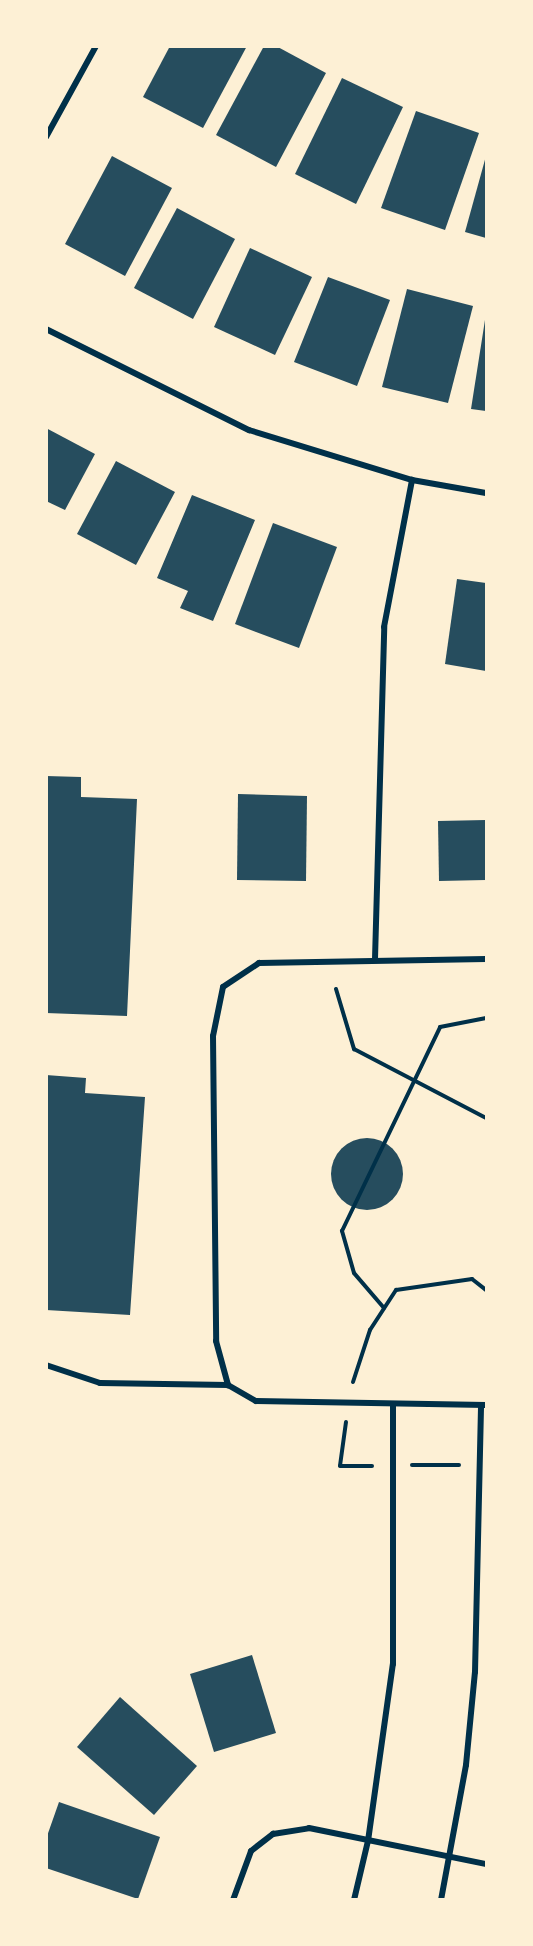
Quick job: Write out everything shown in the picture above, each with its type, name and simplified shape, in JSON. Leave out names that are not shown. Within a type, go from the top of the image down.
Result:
[{"type":"street","points":[[46,137],[96,46]]},
{"type":"street","points":[[46,329],[239,426],[411,480],[486,493]]},
{"type":"street","points":[[375,959],[384,627],[411,480]]},
{"type":"street","points":[[228,1385],[216,1341],[213,1036],[218,995],[236,973],[258,963],[375,959],[486,959]]},
{"type":"street","points":[[46,1365],[131,1386],[228,1385],[256,1401],[484,1405],[475,1672],[452,1857],[441,1899]]},
{"type":"street","points":[[354,1899],[369,1841],[396,1611],[393,1405]]},
{"type":"street","points":[[233,1899],[251,1851],[273,1834],[309,1828],[486,1864]]},
{"type":"path","points":[[336,989],[354,1049],[414,1078],[486,1118]]},
{"type":"path","points":[[384,1308],[354,1273],[342,1231],[440,1027],[486,1018]]},
{"type":"path","points":[[339,1466],[355,1369],[384,1308],[396,1290],[471,1279],[486,1290]]},
{"type":"building","points":[[170,46],[247,46],[203,128],[143,97]]},
{"type":"building","points":[[264,46],[276,46],[326,73],[276,167],[216,135]]},
{"type":"building","points":[[342,78],[403,107],[356,204],[295,174]]},
{"type":"building","points":[[416,111],[479,133],[445,230],[381,208]]},
{"type":"building","points":[[112,156],[172,188],[125,276],[65,244]]},
{"type":"building","points":[[486,156],[486,238],[465,232]]},
{"type":"building","points":[[177,208],[235,239],[193,319],[134,288]]},
{"type":"building","points":[[250,248],[312,277],[275,355],[214,327]]},
{"type":"building","points":[[328,277],[390,300],[357,386],[294,362]]},
{"type":"building","points":[[407,289],[473,306],[448,403],[382,387]]},
{"type":"building","points":[[486,320],[486,411],[471,409]]},
{"type":"building","points":[[46,428],[95,454],[65,510],[46,501]]},
{"type":"building","points":[[116,461],[175,492],[136,565],[77,534]]},
{"type":"building","points":[[192,495],[255,520],[213,621],[180,608],[188,591],[157,578]]},
{"type":"building","points":[[273,523],[337,547],[299,648],[235,624]]},
{"type":"building","points":[[457,579],[486,583],[486,671],[445,664]]},
{"type":"building","points":[[46,776],[81,777],[81,797],[137,799],[127,1016],[46,1013]]},
{"type":"building","points":[[238,794],[307,796],[306,881],[237,880]]},
{"type":"building","points":[[486,820],[486,880],[439,881],[438,821]]},
{"type":"building","points":[[46,1075],[86,1078],[85,1093],[145,1097],[130,1315],[46,1310]]},
{"type":"building","points":[[367,1138],[387,1144],[397,1154],[403,1174],[397,1194],[387,1204],[367,1210],[347,1204],[337,1194],[331,1174],[337,1154],[347,1144]]},
{"type":"building","points":[[252,1655],[276,1733],[214,1752],[190,1674]]},
{"type":"building","points":[[120,1697],[197,1766],[154,1815],[77,1747]]},
{"type":"building","points":[[59,1802],[160,1837],[138,1899],[46,1868],[46,1839]]}]
